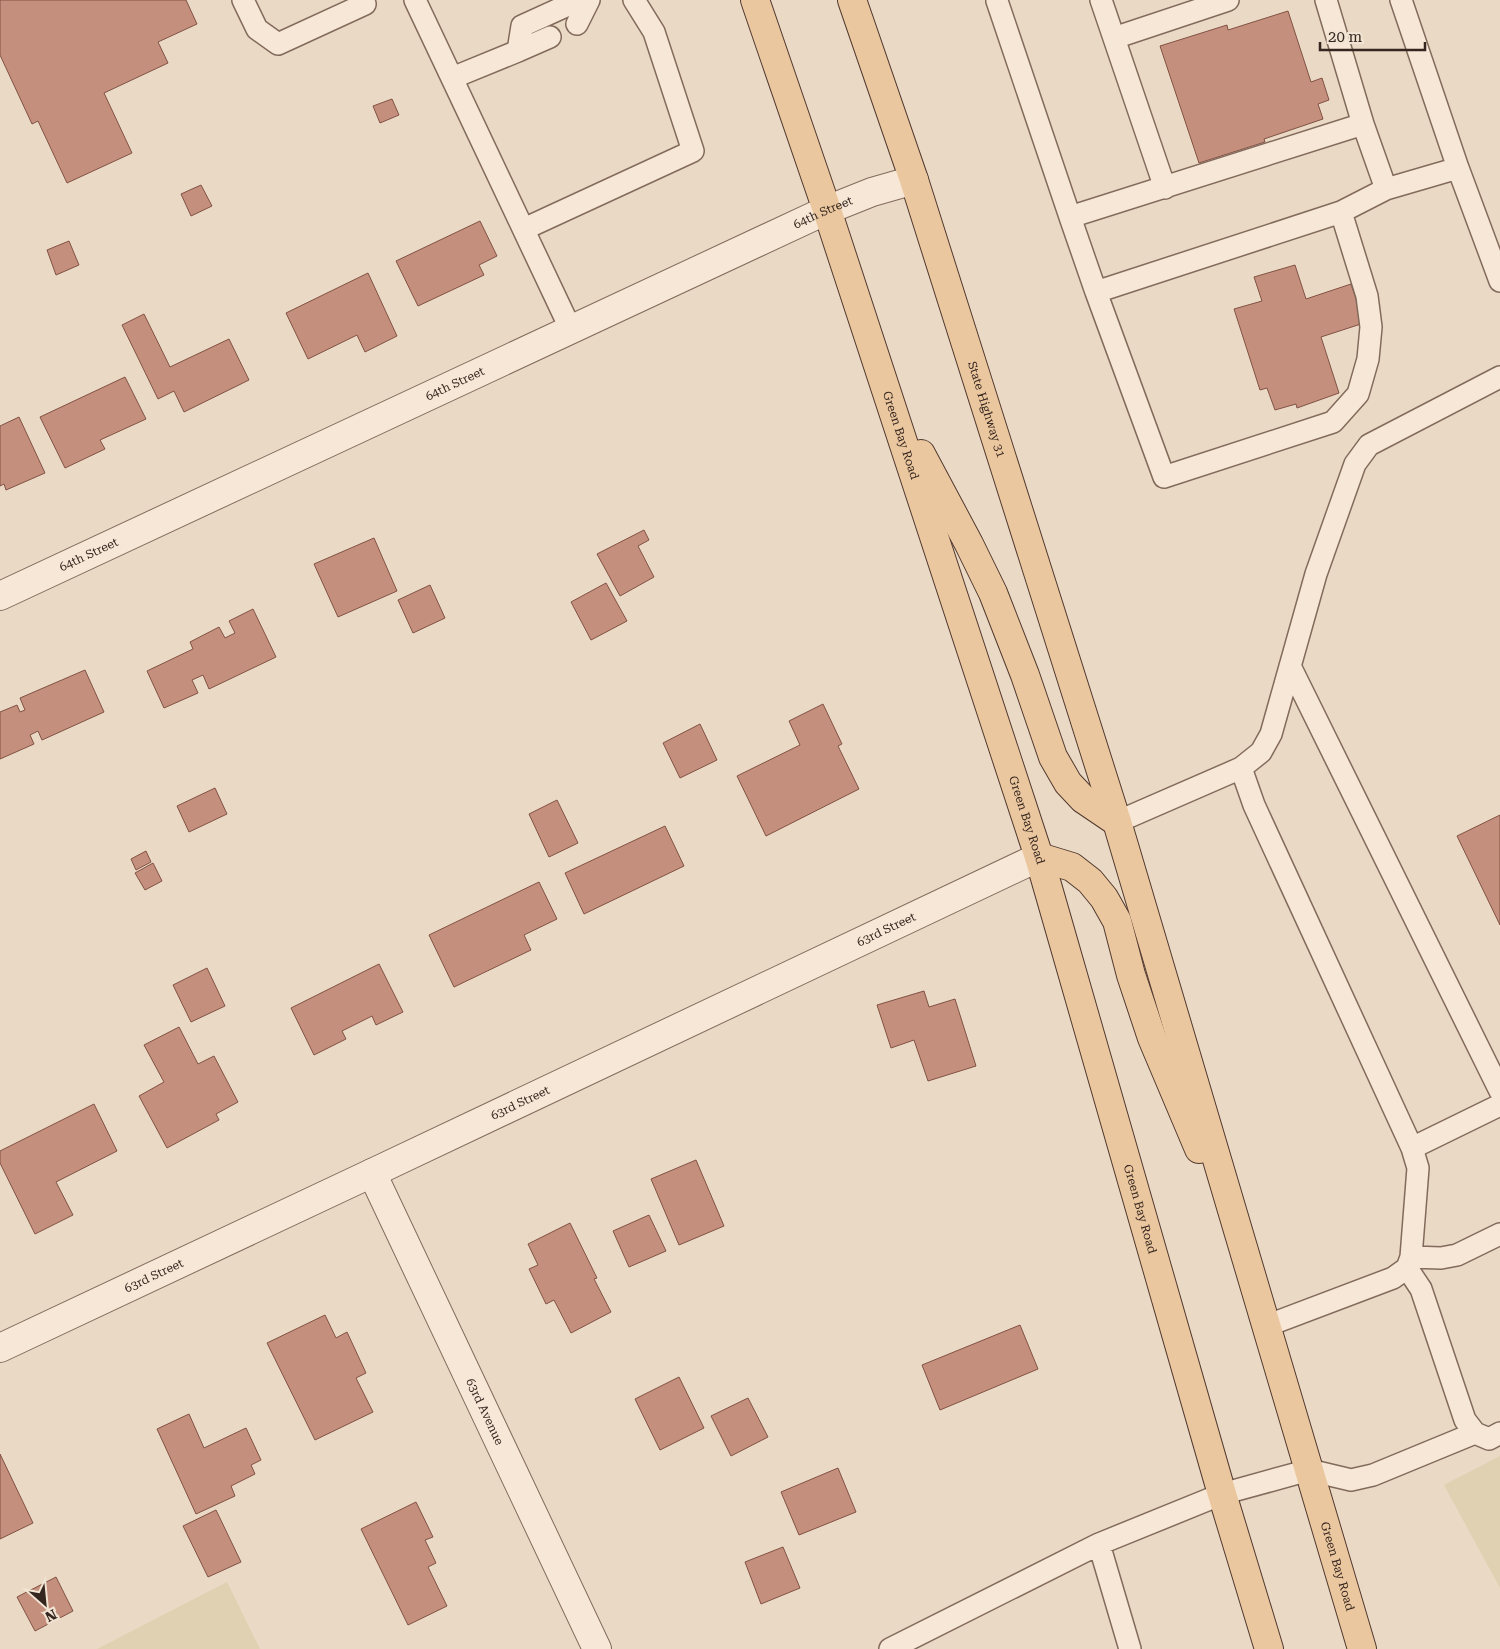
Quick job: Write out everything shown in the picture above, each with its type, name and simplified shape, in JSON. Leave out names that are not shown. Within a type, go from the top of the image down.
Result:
[{"type":"main road","name":"Green Bay Road","points":[[755,0],[828,210],[1039,857],[1222,1494],[1269,1649]]},
{"type":"main road","name":"State Highway 31","points":[[852,0],[914,180],[1117,822]]},
{"type":"main road","points":[[888,393],[969,544],[993,593],[1025,675],[1052,757],[1068,783],[1083,799],[1117,822]]},
{"type":"main road","name":"Green Bay Road","points":[[1117,822],[1362,1649]]},
{"type":"main road","points":[[1039,857],[1072,867],[1090,881],[1104,898],[1117,921],[1152,1038],[1176,1098],[1244,1251]]},
{"type":"street","name":"64th Street","points":[[0,596],[828,210],[872,192],[914,180]]},
{"type":"street","name":"63rd Street","points":[[0,1348],[1039,857]]},
{"type":"street","name":"63rd Avenue","points":[[372,1173],[597,1649]]},
{"type":"lane","points":[[243,0],[257,28],[278,44],[370,1]]},
{"type":"lane","points":[[415,0],[571,330]]},
{"type":"lane","points":[[518,51],[522,26],[579,0]]},
{"type":"lane","points":[[577,24],[589,0]]},
{"type":"lane","points":[[524,229],[693,151],[654,32],[634,0]]},
{"type":"lane","points":[[998,0],[1096,292],[1164,478],[1332,422],[1358,394],[1368,359],[1371,327],[1367,296],[1341,212]]},
{"type":"lane","points":[[1100,0],[1165,188]]},
{"type":"lane","points":[[1114,38],[1228,0]]},
{"type":"lane","points":[[1326,0],[1363,124],[1386,189]]},
{"type":"lane","points":[[1401,0],[1458,168],[1494,247],[1500,281]]},
{"type":"lane","points":[[452,78],[550,38]]},
{"type":"lane","points":[[1070,217],[1363,124]]},
{"type":"lane","points":[[1096,292],[1341,212],[1386,189],[1458,168]]},
{"type":"lane","points":[[1117,822],[1241,768],[1261,752],[1271,734],[1316,574],[1355,464],[1369,445],[1500,377]]},
{"type":"lane","points":[[1290,666],[1500,1090]]},
{"type":"lane","points":[[1241,768],[1254,806],[1412,1148],[1418,1168],[1409,1263],[1421,1290],[1465,1420],[1475,1434],[1489,1439],[1500,1433]]},
{"type":"lane","points":[[1412,1148],[1500,1105]]},
{"type":"lane","points":[[1266,1326],[1393,1278],[1409,1263],[1457,1255],[1500,1234]]},
{"type":"lane","points":[[890,1649],[1099,1544],[1222,1494],[1309,1470],[1351,1480],[1365,1477],[1475,1434]]},
{"type":"lane","points":[[1099,1544],[1130,1649]]},
{"type":"shaded area","points":[[1500,1456],[1500,1588],[1444,1485]]},
{"type":"shaded area","points":[[227,1582],[260,1649],[97,1649]]},
{"type":"building","points":[[0,0],[186,0],[197,24],[158,42],[168,63],[104,93],[132,153],[67,183],[38,121],[32,124],[0,55]]},
{"type":"building","points":[[1288,11],[1311,82],[1322,78],[1329,100],[1318,104],[1323,119],[1264,139],[1265,142],[1199,163],[1160,46],[1227,25],[1228,30]]},
{"type":"building","points":[[392,99],[399,115],[380,123],[373,106]]},
{"type":"building","points":[[201,185],[212,206],[191,216],[181,194]]},
{"type":"building","points":[[480,221],[497,256],[479,265],[484,275],[418,306],[396,261]]},
{"type":"building","points":[[69,241],[79,265],[56,275],[47,250]]},
{"type":"building","points":[[1295,265],[1306,299],[1351,284],[1364,323],[1321,337],[1339,393],[1297,408],[1296,404],[1275,410],[1267,388],[1260,390],[1234,309],[1262,301],[1254,277]]},
{"type":"building","points":[[368,273],[397,336],[365,352],[357,335],[308,359],[286,313]]},
{"type":"building","points":[[144,314],[170,367],[229,339],[249,380],[184,412],[174,391],[158,399],[122,325]]},
{"type":"building","points":[[125,377],[146,419],[100,440],[105,449],[65,468],[40,417]]},
{"type":"building","points":[[19,417],[45,473],[6,490],[4,484],[0,486],[0,426]]},
{"type":"building","points":[[644,530],[649,540],[638,546],[654,577],[620,596],[597,554]]},
{"type":"building","points":[[374,538],[397,591],[338,617],[314,564]]},
{"type":"building","points":[[606,583],[627,621],[591,640],[571,602]]},
{"type":"building","points":[[430,585],[445,618],[413,633],[398,600]]},
{"type":"building","points":[[253,609],[276,657],[209,689],[203,675],[192,680],[198,693],[164,708],[147,671],[193,649],[190,642],[219,627],[225,638],[235,633],[229,621]]},
{"type":"building","points":[[85,670],[104,712],[42,740],[38,731],[30,735],[34,744],[0,759],[0,712],[17,705],[20,712],[25,710],[20,698]]},
{"type":"building","points":[[823,704],[842,744],[838,746],[859,789],[766,836],[737,776],[800,745],[789,721]]},
{"type":"building","points":[[700,724],[717,760],[680,778],[663,743]]},
{"type":"building","points":[[215,788],[227,814],[189,832],[177,806]]},
{"type":"building","points":[[557,800],[578,843],[549,857],[529,814]]},
{"type":"building","points":[[1500,815],[1500,925],[1457,836]]},
{"type":"building","points":[[665,826],[684,866],[584,914],[565,873]]},
{"type":"building","points":[[146,851],[151,862],[136,870],[131,859]]},
{"type":"building","points":[[153,863],[162,881],[145,890],[135,873]]},
{"type":"building","points":[[539,882],[557,919],[524,935],[531,950],[454,987],[429,935]]},
{"type":"building","points":[[379,964],[403,1012],[376,1025],[372,1016],[342,1031],[346,1039],[314,1055],[291,1008]]},
{"type":"building","points":[[207,968],[225,1006],[191,1022],[173,985]]},
{"type":"building","points":[[924,991],[929,1007],[955,999],[976,1066],[928,1081],[914,1040],[891,1048],[877,1005]]},
{"type":"building","points":[[179,1027],[198,1064],[214,1056],[238,1102],[216,1114],[219,1120],[167,1148],[139,1096],[164,1082],[144,1045]]},
{"type":"building","points":[[94,1104],[117,1151],[56,1182],[73,1215],[35,1234],[0,1163],[0,1151]]},
{"type":"building","points":[[696,1160],[724,1226],[679,1245],[651,1179]]},
{"type":"building","points":[[649,1215],[666,1251],[629,1267],[613,1231]]},
{"type":"building","points":[[570,1223],[597,1278],[594,1279],[611,1312],[571,1333],[554,1300],[546,1304],[529,1269],[538,1265],[528,1244]]},
{"type":"building","points":[[325,1315],[336,1338],[347,1332],[366,1373],[356,1378],[373,1412],[315,1440],[267,1343]]},
{"type":"building","points":[[1020,1325],[1038,1369],[940,1410],[922,1365]]},
{"type":"building","points":[[679,1377],[704,1428],[660,1450],[635,1399]]},
{"type":"building","points":[[748,1398],[768,1437],[731,1456],[711,1416]]},
{"type":"building","points":[[189,1414],[204,1448],[246,1428],[261,1460],[251,1465],[255,1474],[231,1486],[235,1496],[196,1514],[157,1429]]},
{"type":"building","points":[[0,1454],[33,1523],[0,1539]]},
{"type":"building","points":[[838,1468],[856,1512],[799,1535],[781,1492]]},
{"type":"building","points":[[416,1502],[433,1537],[425,1540],[436,1563],[428,1567],[447,1606],[408,1625],[361,1529]]},
{"type":"building","points":[[216,1510],[241,1562],[208,1577],[183,1526]]},
{"type":"building","points":[[783,1547],[800,1588],[761,1604],[745,1562]]},
{"type":"building","points":[[56,1577],[73,1611],[35,1631],[17,1597]]}]
